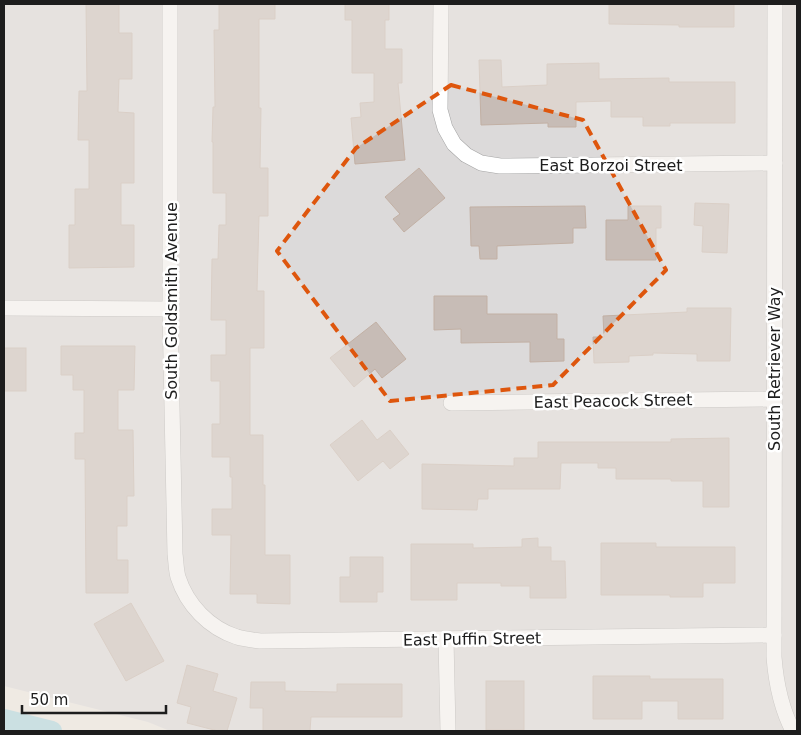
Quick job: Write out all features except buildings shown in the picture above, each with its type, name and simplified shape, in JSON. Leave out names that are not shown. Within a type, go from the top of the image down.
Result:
[{"type":"street","name":"South Goldsmith Avenue","points":[[170,4],[170,309],[175,554],[178,576],[186,596]]},
{"type":"street","name":"East Borzoi Street","points":[[442,4],[440,110],[445,128],[454,144],[466,155],[481,163],[500,166],[775,163]]},
{"type":"street","name":"South Retriever Way","points":[[775,4],[775,678],[780,700],[792,731]]},
{"type":"street","points":[[4,308],[170,309]]},
{"type":"street","name":"East Peacock Street","points":[[451,403],[774,399]]},
{"type":"street","name":"East Puffin Street","points":[[186,596],[199,614],[217,628],[238,637],[260,641],[774,635]]},
{"type":"street","points":[[446,639],[448,731]]},
{"type":"highlighted area","points":[[451,85],[583,120],[666,270],[553,385],[390,401],[277,251],[356,148]]},
{"type":"shaded area","points":[[4,4],[797,4],[797,731],[170,731],[148,722],[4,686]]},
{"type":"waterway","points":[[4,719],[52,731]]}]
